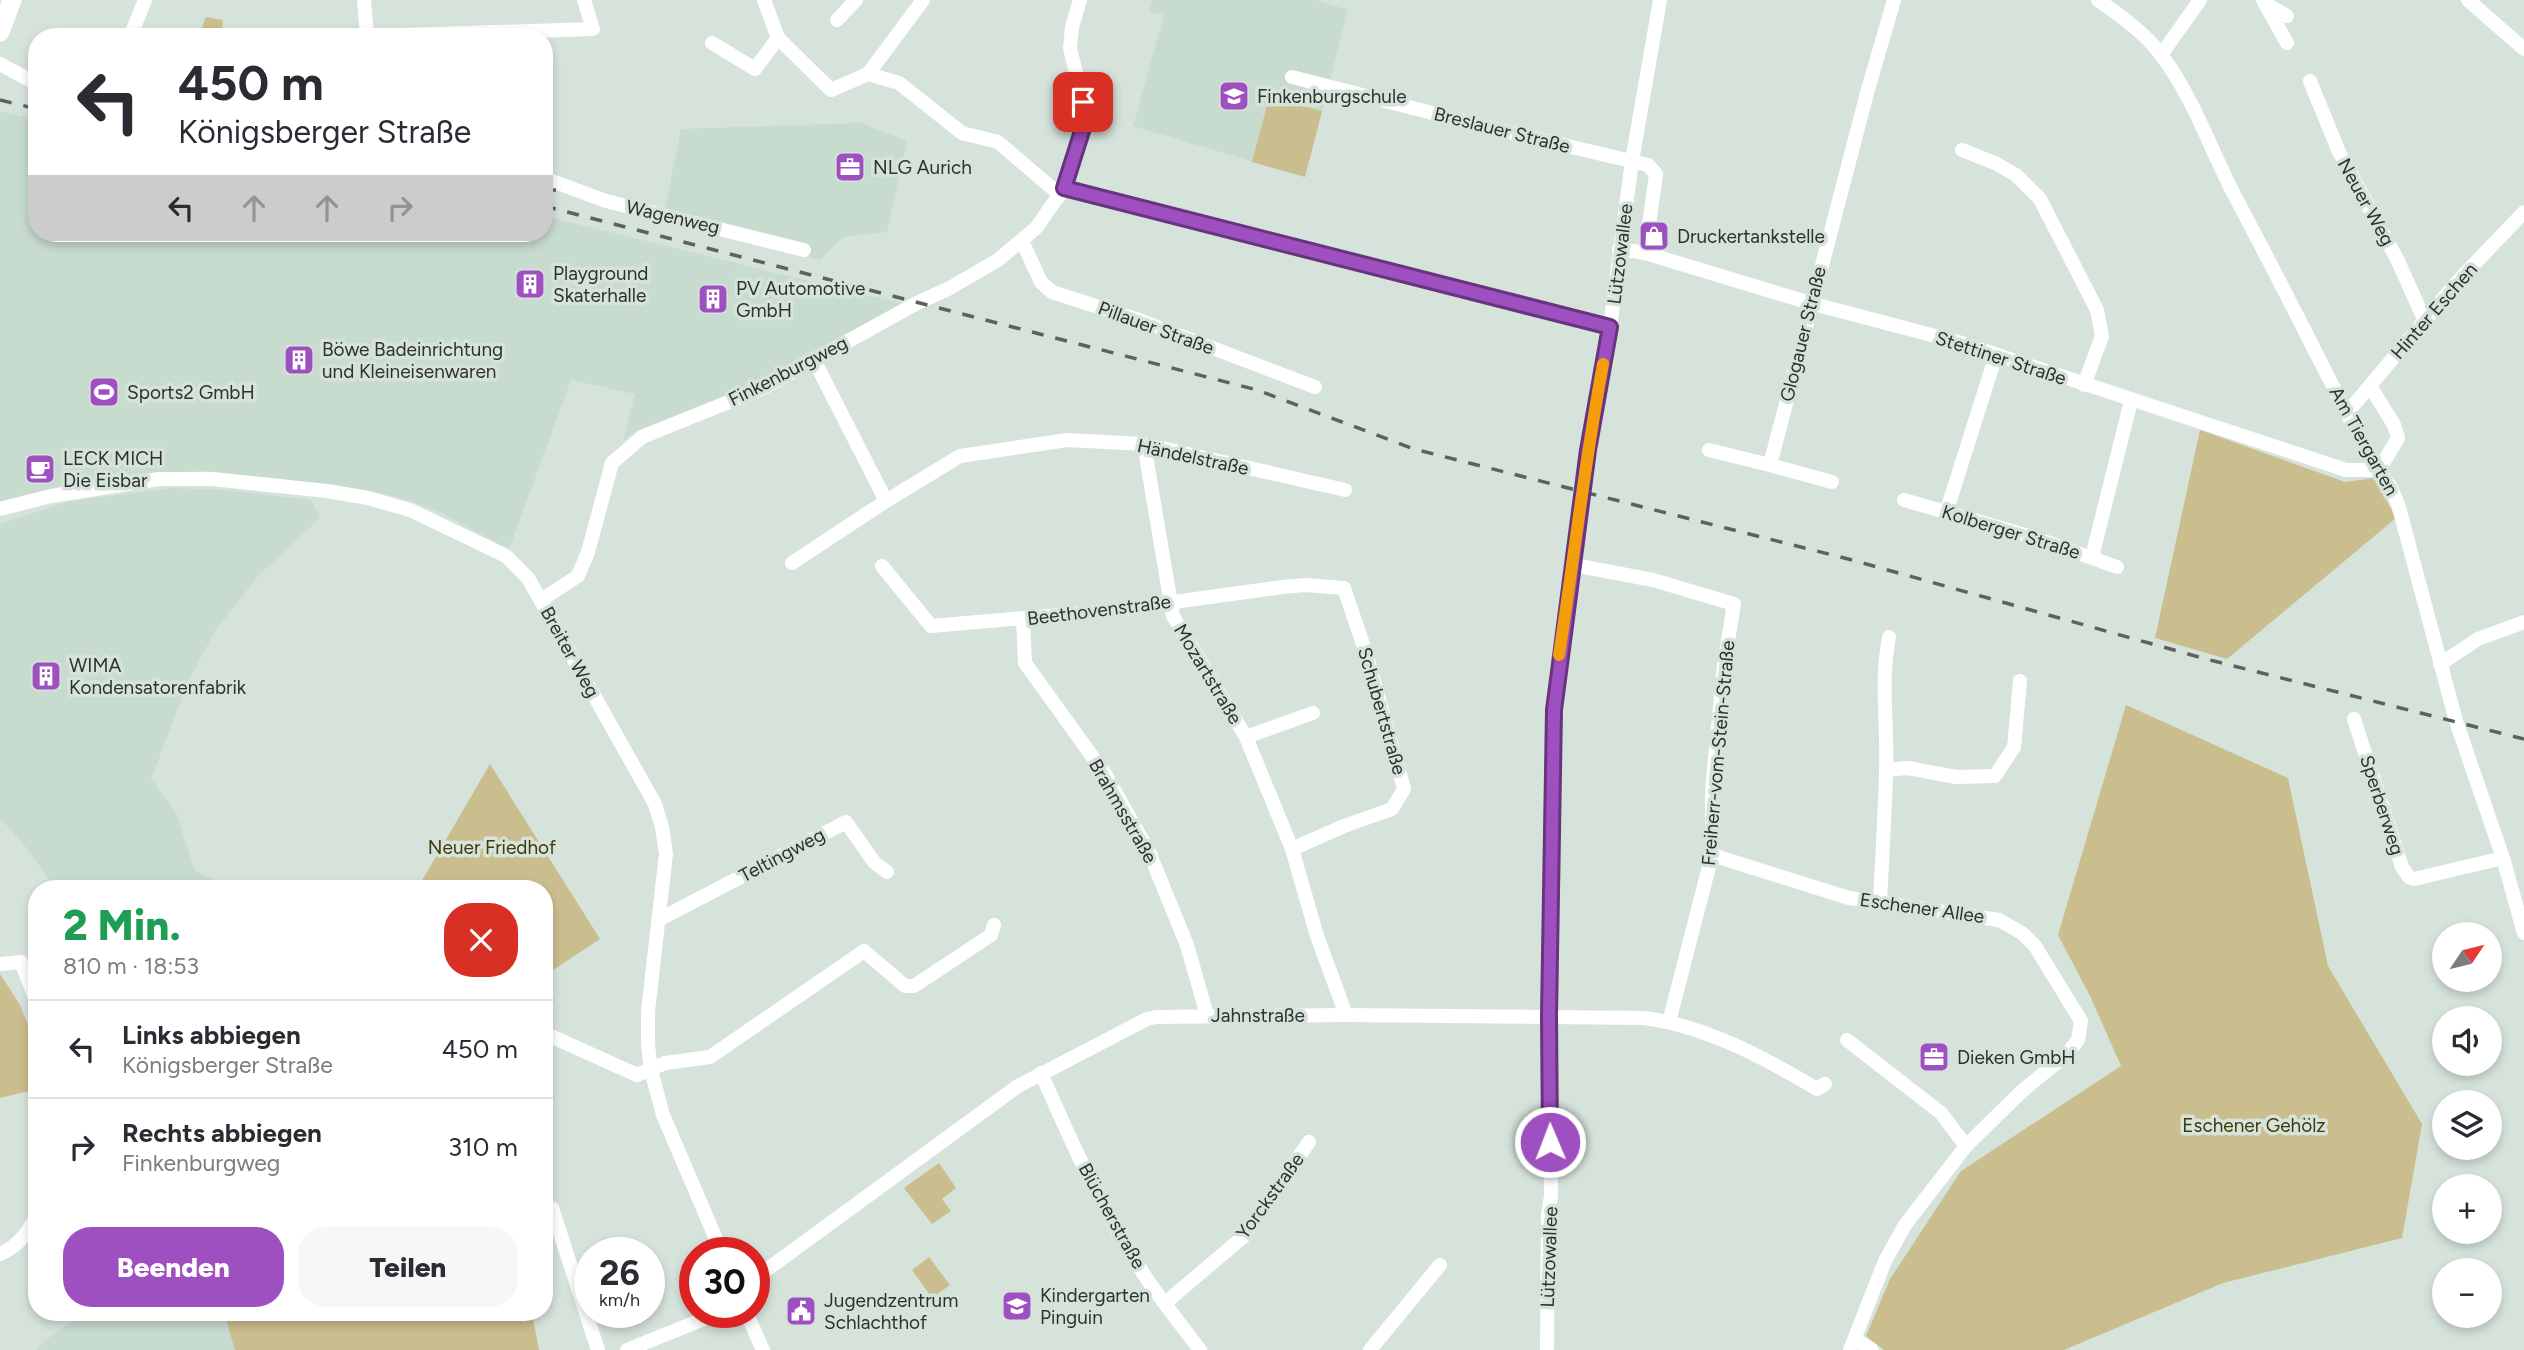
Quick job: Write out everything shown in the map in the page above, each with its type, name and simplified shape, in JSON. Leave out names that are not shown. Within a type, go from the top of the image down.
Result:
[{"type":"street","points":[[1,25],[12,0]]},
{"type":"street","points":[[134,28],[145,0]]},
{"type":"street","points":[[364,0],[366,28]]},
{"type":"street","points":[[553,31],[593,29],[584,0]]},
{"type":"street","points":[[764,0],[778,38],[831,90],[868,74],[923,0]]},
{"type":"street","points":[[837,20],[856,0]]},
{"type":"street","name":"Finkenburgweg","points":[[541,600],[578,576],[588,552],[612,463],[642,437],[763,388],[998,260],[1036,229],[1062,191],[1083,128],[1085,115],[1070,48],[1072,27],[1080,0]]},
{"type":"street","name":"Lützowallee","points":[[1547,1350],[1548,1214],[1551,1196],[1549,1016],[1554,710],[1590,437],[1610,327],[1632,161],[1660,0]]},
{"type":"street","name":"Glogauer Straße","points":[[1770,465],[1810,303],[1894,0]]},
{"type":"street","name":"Am Tiergarten","points":[[2098,0],[2128,21],[2161,55],[2190,100],[2236,199],[2292,302],[2372,462],[2398,504],[2456,721],[2503,858],[2523,928]]},
{"type":"street","points":[[2161,55],[2200,0]]},
{"type":"street","points":[[2468,0],[2524,49]]},
{"type":"street","points":[[2264,2],[2287,16]]},
{"type":"street","points":[[2264,2],[2287,43]]},
{"type":"street","points":[[712,43],[755,69],[778,38]]},
{"type":"street","points":[[0,64],[28,79]]},
{"type":"street","points":[[868,74],[899,83],[962,133],[998,142],[1062,191],[1610,327]]},
{"type":"street","name":"Breslauer Straße","points":[[1292,77],[1632,161]]},
{"type":"street","name":"Neuer Weg","points":[[2310,81],[2339,152],[2397,259],[2425,321]]},
{"type":"street","points":[[1962,149],[2015,175],[2040,199],[2098,310],[2102,336],[2084,385]]},
{"type":"street","name":"Lützowallee","points":[[1632,161],[1648,165],[1656,174],[1645,253]]},
{"type":"street","name":"Wagenweg","points":[[553,181],[606,201],[804,250]]},
{"type":"street","name":"Hinter Eschen","points":[[2347,413],[2458,282],[2524,212]]},
{"type":"street","name":"Pillauer Straße","points":[[1022,241],[1041,282],[1052,292],[1139,320],[1315,387]]},
{"type":"street","name":"Stettiner Straße","points":[[1619,249],[1645,253],[1810,303],[1958,342],[2346,470],[2379,470]]},
{"type":"street","points":[[1946,513],[1996,355]]},
{"type":"street","points":[[814,360],[886,501]]},
{"type":"street","points":[[2370,386],[2394,425],[2398,438],[2379,470]]},
{"type":"street","points":[[2092,557],[2131,401]]},
{"type":"street","name":"Händelstraße","points":[[792,563],[960,456],[1067,440],[1144,444],[1345,490]]},
{"type":"street","name":"Mozartstraße","points":[[1144,444],[1173,616],[1246,737],[1292,849],[1317,936],[1346,1015]]},
{"type":"street","points":[[1709,450],[1832,482]]},
{"type":"street","name":"Breiter Weg","points":[[0,509],[51,496],[159,479],[212,479],[366,497],[410,510],[506,556],[528,578],[654,804],[662,827],[666,854],[648,1011],[651,1070],[663,1115],[715,1237]]},
{"type":"street","name":"Kolberger Straße","points":[[1903,500],[2014,531],[2117,567]]},
{"type":"street","name":"Freiherr-vom-Stein-Straße","points":[[1574,565],[1653,580],[1734,604],[1724,665],[1712,790],[1712,855],[1669,1021]]},
{"type":"street","name":"Beethovenstraße","points":[[882,566],[931,626],[1117,610],[1305,585],[1344,588]]},
{"type":"street","name":"Schubertstraße","points":[[1292,849],[1392,809],[1404,789],[1367,656],[1344,588]]},
{"type":"street","name":"Brahmsstraße","points":[[1023,619],[1025,663],[1105,774],[1149,852],[1187,945],[1207,1015]]},
{"type":"street","points":[[2440,664],[2478,639],[2524,622]]},
{"type":"street","points":[[1880,902],[1886,770],[1883,709],[1889,637]]},
{"type":"street","points":[[1886,770],[1908,768],[1956,777],[1995,776],[2014,747],[2020,681]]},
{"type":"street","name":"Mozartstraße","points":[[1246,737],[1313,713]]},
{"type":"street","name":"Sperberweg","points":[[2354,719],[2402,867],[2409,877],[2414,879],[2503,858]]},
{"type":"street","name":"Teltingweg","points":[[660,919],[846,821],[874,862],[887,872]]},
{"type":"street","name":"Eschener Allee","points":[[1712,855],[1849,898],[1999,920],[2022,933],[2035,946],[2081,1021],[2078,1040],[2066,1055],[2022,1091],[1966,1146],[1905,1225],[1885,1261],[1853,1344]]},
{"type":"street","points":[[553,1036],[637,1075],[665,1063],[710,1057],[864,951],[905,986],[914,986],[992,936],[994,925]]},
{"type":"street","points":[[0,964],[21,962],[28,980]]},
{"type":"street","name":"Jahnstraße","points":[[770,1267],[988,1106],[1041,1073],[1147,1019],[1207,1015],[1645,1018],[1669,1021],[1714,1036],[1764,1057],[1817,1089],[1825,1084]]},
{"type":"street","points":[[1847,1040],[1941,1113],[1966,1146]]},
{"type":"street","name":"Blücherstraße","points":[[1041,1073],[1086,1171],[1127,1245],[1200,1350]]},
{"type":"street","name":"Yorckstraße","points":[[1165,1303],[1243,1237],[1309,1142]]},
{"type":"street","points":[[553,1211],[598,1350]]},
{"type":"street","points":[[5,1252],[21,1241],[28,1230]]},
{"type":"street","points":[[1370,1350],[1440,1265]]},
{"type":"street","points":[[627,1350],[681,1328]]},
{"type":"street","points":[[753,1328],[763,1350]]},
{"type":"street","points":[[1853,1344],[1872,1350]]},
{"type":"shaded area","name":"Finkenburgschule","points":[[1152,0],[1315,0],[1348,10],[1305,177],[1133,126],[1164,15],[1149,12]]},
{"type":"shaded area","points":[[0,111],[28,118],[28,242],[553,242],[553,218],[903,304],[764,381],[635,431],[623,441],[635,394],[571,380],[509,549],[433,509],[394,496],[338,486],[207,471],[137,474],[57,487],[0,501]]},
{"type":"shaded area","points":[[861,123],[907,141],[887,232],[843,237],[820,260],[664,214],[681,129]]},
{"type":"shaded area","points":[[171,488],[225,490],[311,500],[320,518],[258,576],[215,631],[188,682],[151,779],[176,812],[194,869],[212,880],[50,880],[0,818],[0,524],[67,502]]},
{"type":"shaded area","points":[[73,1321],[226,1321],[235,1350],[36,1350]]},
{"type":"green space","points":[[206,17],[223,20],[222,28],[202,28]]},
{"type":"green space","points":[[1269,98],[1322,111],[1305,177],[1252,162]]},
{"type":"green space","points":[[2200,430],[2345,482],[2374,478],[2396,518],[2227,659],[2155,638]]},
{"type":"green space","name":"Eschener Gehölz","points":[[2126,705],[2288,778],[2328,966],[2422,1124],[2402,1238],[2223,1283],[2064,1350],[1884,1350],[1866,1336],[1890,1279],[1961,1171],[2121,1066],[2090,996],[2058,935]]},
{"type":"green space","name":"Neuer Friedhof","points":[[490,764],[600,939],[553,970],[553,880],[422,880]]},
{"type":"green space","points":[[0,974],[20,1005],[28,1025],[28,1091],[0,1098]]},
{"type":"green space","points":[[939,1163],[956,1188],[942,1199],[951,1211],[932,1224],[904,1188]]},
{"type":"green space","points":[[929,1257],[950,1285],[932,1298],[912,1270]]},
{"type":"green space","points":[[226,1321],[534,1321],[539,1350],[235,1350]]},
{"type":"railway","points":[[0,100],[28,107]]},
{"type":"railway","points":[[553,190],[562,190]]},
{"type":"railway","points":[[553,208],[1257,390],[1414,449],[1852,560],[2206,659],[2524,739]]},
{"type":"slow traffic","points":[[1559,655],[1603,364]]},
{"type":"place","name":"Finkenburgschule","points":[[1234,96]]},
{"type":"place","name":"NLG Aurich","points":[[850,167]]},
{"type":"place","name":"Druckertankstelle","points":[[1654,236]]},
{"type":"place","name":"Playground Skaterhalle","points":[[530,284]]},
{"type":"place","name":"PV Automotive GmbH","points":[[713,299]]},
{"type":"place","name":"Böwe Badeinrichtung und Kleineisenwaren","points":[[299,360]]},
{"type":"place","name":"Sports2 GmbH","points":[[104,392]]},
{"type":"place","name":"LECK MICH Die Eisbar","points":[[40,469]]},
{"type":"place","name":"WIMA Kondensatorenfabrik","points":[[46,676]]},
{"type":"place","name":"Dieken GmbH","points":[[1934,1057]]},
{"type":"place","name":"Kindergarten Pinguin","points":[[1017,1306]]},
{"type":"place","name":"Jugendzentrum Schlachthof","points":[[801,1311]]},
{"type":"route","points":[[1083,102],[1083,128],[1064,188],[1610,327],[1588,450],[1554,710],[1549,1016],[1550,1142]]}]
